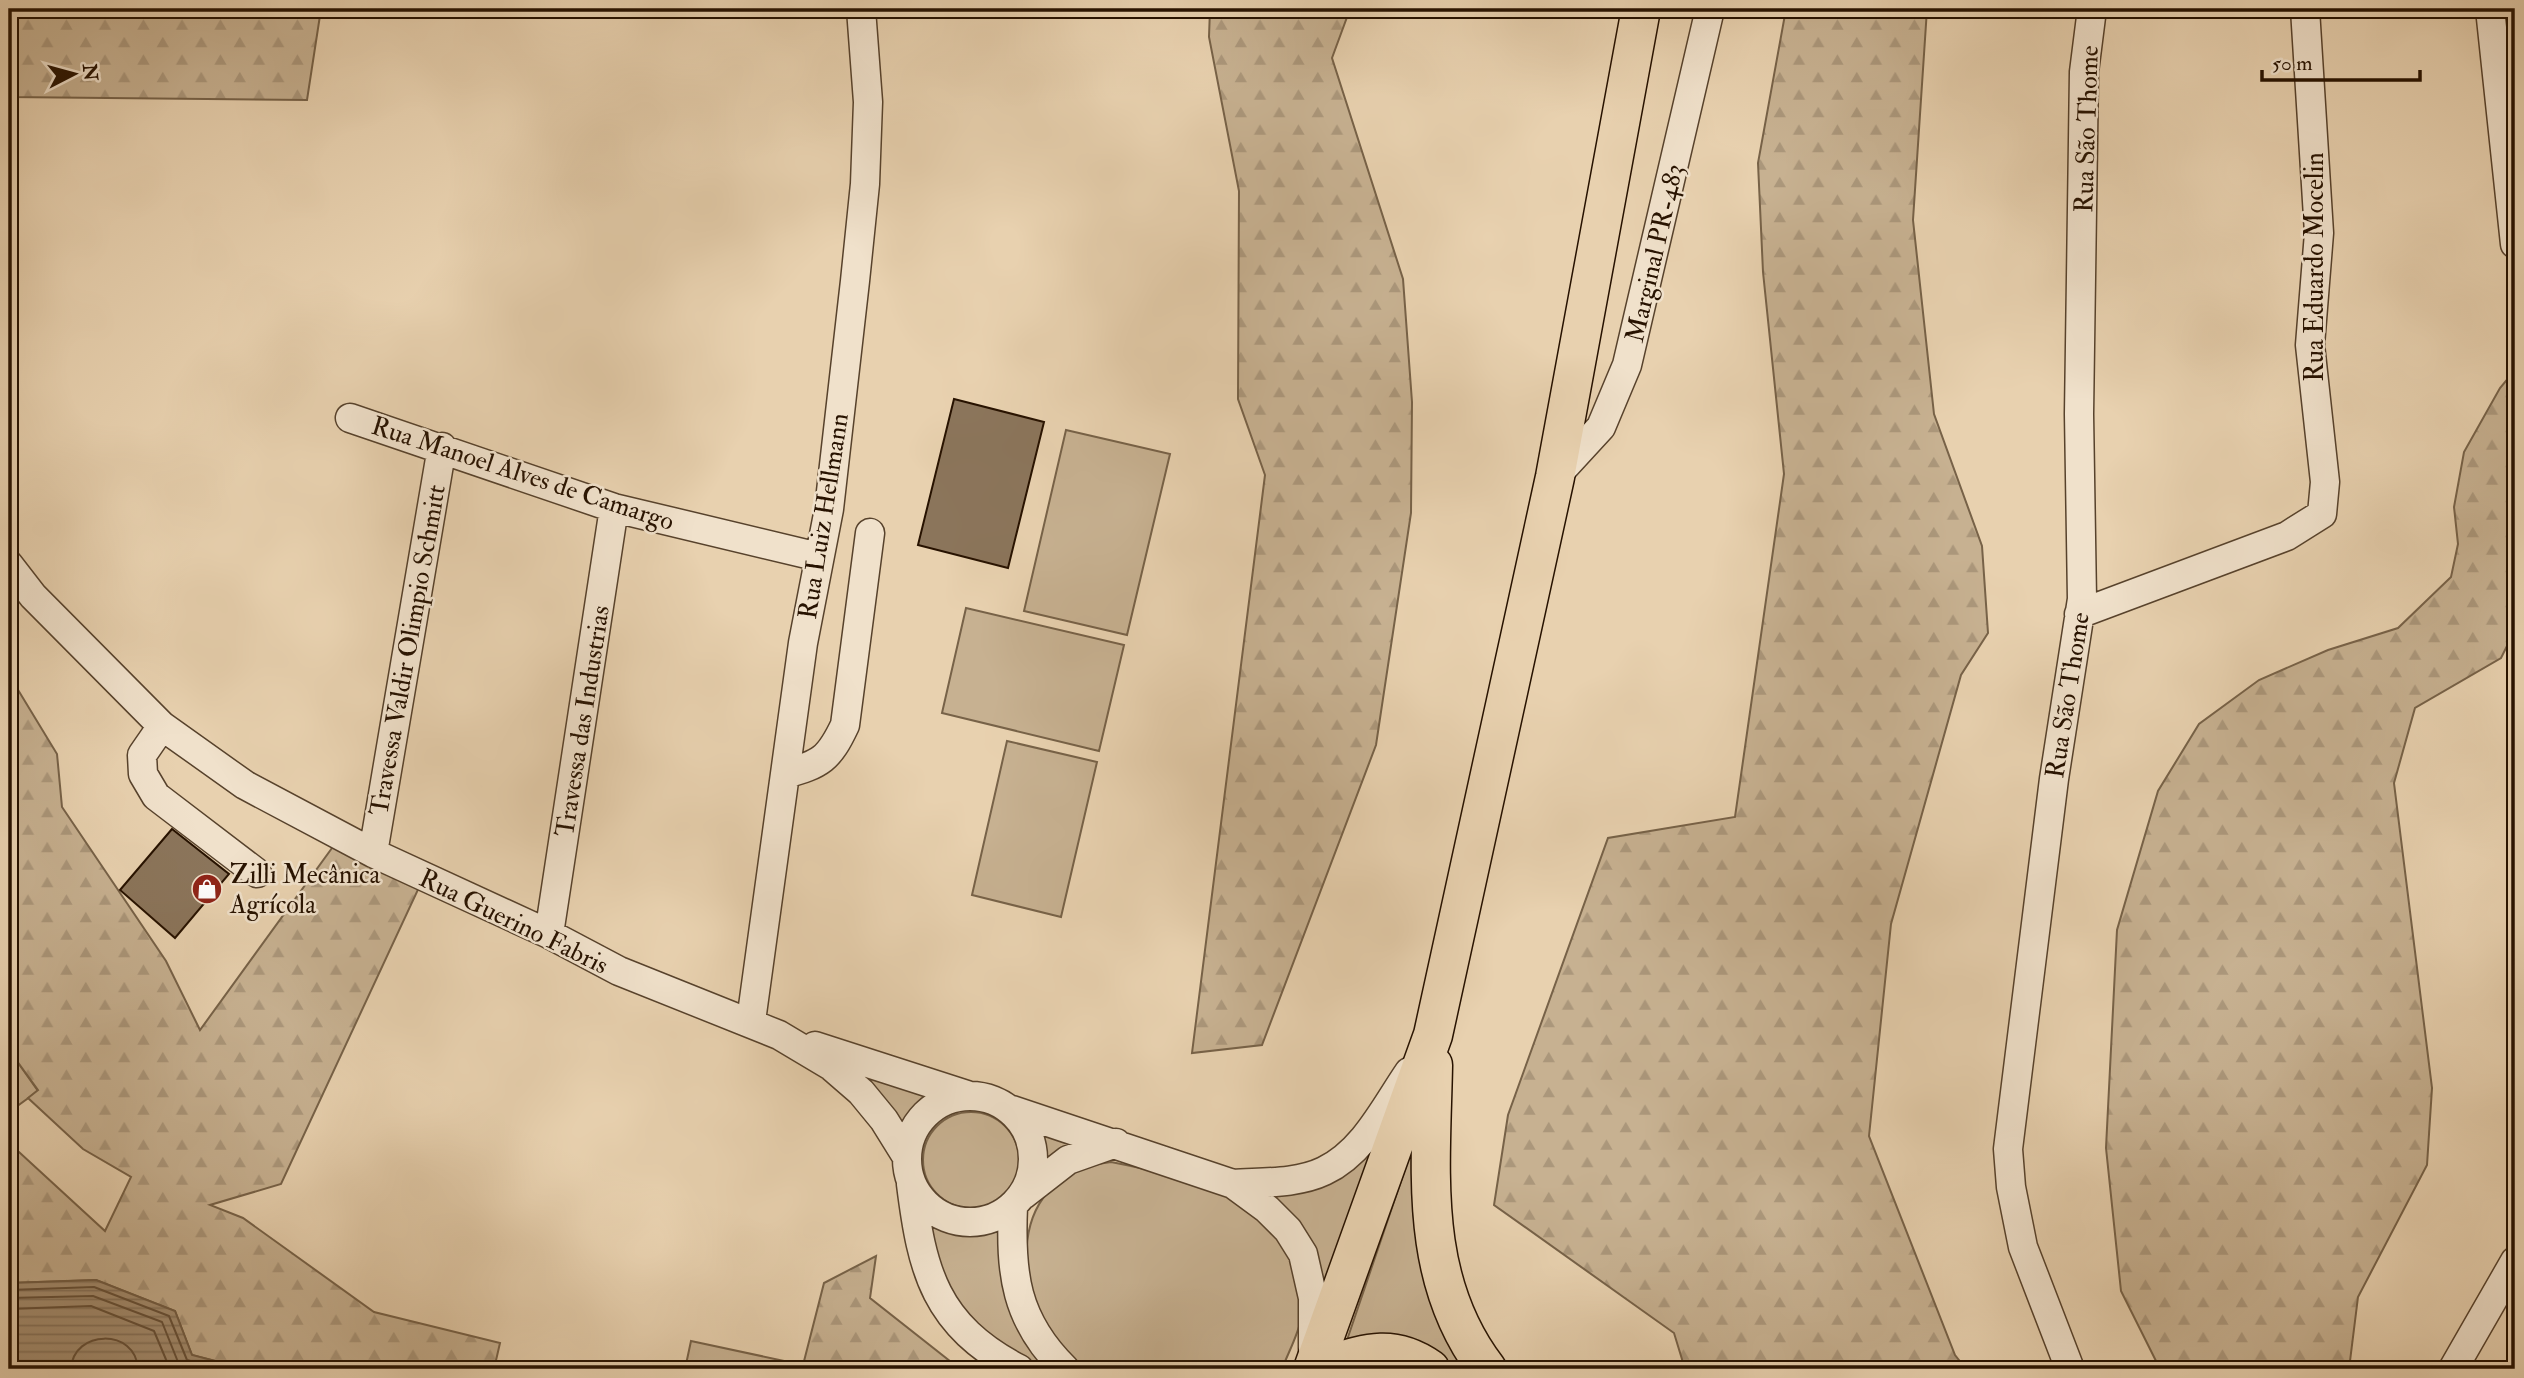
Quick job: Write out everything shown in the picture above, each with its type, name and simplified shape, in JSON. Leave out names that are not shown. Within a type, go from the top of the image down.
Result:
[{"type":"highway","points":[[1314,1369],[1433,1035],[1555,477],[1641,9]]},
{"type":"highway","points":[[1433,1035],[1430,1216],[1443,1289],[1475,1353],[1487,1369]]},
{"type":"highway","points":[[1314,1369],[1374,1352],[1396,1352],[1430,1369]]},
{"type":"street","name":"Rua Luiz Hellmann","points":[[751,1021],[803,643],[829,509],[865,184],[868,102],[861,9]]},
{"type":"street","name":"Marginal PR-483","points":[[1555,477],[1601,427],[1627,365],[1710,9]]},
{"type":"street","name":"Rua São Thome","points":[[2070,1369],[2023,1247],[2011,1187],[2008,1149],[2054,779],[2079,614],[2084,72],[2092,9]]},
{"type":"street","name":"Rua Eduardo Mocelin","points":[[2079,614],[2287,536],[2322,514],[2325,482],[2310,345],[2319,233],[2305,9]]},
{"type":"street","points":[[2490,9],[2515,244]]},
{"type":"street","name":"Rua Manoel Alves de Camargo","points":[[350,418],[442,447],[614,508],[819,557]]},
{"type":"street","name":"Travessa Valdir Olimpio Schmitt","points":[[373,853],[442,447]]},
{"type":"street","name":"Travessa das Industrias","points":[[550,934],[614,508]]},
{"type":"street","points":[[785,774],[818,765],[834,747],[845,724],[870,533]]},
{"type":"street","name":"Rua Guerino Fabris","points":[[9,565],[33,596],[162,726],[245,785],[373,853],[550,934],[619,971],[751,1021],[779,1035]]},
{"type":"street","points":[[162,726],[142,755],[143,774],[156,796],[257,873]]},
{"type":"street","points":[[779,1035],[967,1095],[983,1096],[1012,1110],[1233,1184],[1267,1209],[1288,1230],[1303,1254],[1313,1298],[1314,1369]]},
{"type":"street","points":[[779,1035],[831,1066],[861,1092],[884,1120],[928,1206],[955,1221],[986,1221],[1018,1200],[1068,1160],[1116,1143]]},
{"type":"street","points":[[1233,1184],[1286,1181],[1324,1171],[1360,1145],[1433,1035]]},
{"type":"street","points":[[967,1095],[937,1104],[925,1114],[909,1142],[909,1169],[918,1240],[926,1270],[943,1306],[995,1356],[1019,1369]]},
{"type":"street","points":[[1012,1110],[1026,1128],[1033,1150],[1034,1166],[1018,1200],[1011,1250],[1015,1287],[1025,1316],[1036,1335],[1065,1369]]},
{"type":"street","points":[[2453,1369],[2515,1261]]},
{"type":"green space","points":[[9,9],[321,9],[307,100],[9,97]]},
{"type":"green space","points":[[1210,9],[1350,9],[1332,58],[1403,279],[1412,402],[1411,513],[1376,745],[1262,1045],[1192,1053],[1265,475],[1238,399],[1239,191],[1209,37]]},
{"type":"green space","points":[[1786,9],[1927,9],[1913,220],[1934,414],[1982,546],[1988,633],[1961,675],[1891,924],[1869,1136],[1955,1355],[1966,1369],[1685,1369],[1674,1333],[1494,1205],[1508,1115],[1608,838],[1735,817],[1784,474],[1763,272],[1758,163]]},
{"type":"green space","points":[[2515,370],[2515,630],[2501,658],[2415,708],[2394,783],[2432,1088],[2427,1165],[2358,1297],[2349,1369],[2160,1369],[2121,1291],[2106,1148],[2117,930],[2158,791],[2199,724],[2259,680],[2328,650],[2398,628],[2451,577],[2458,544],[2454,507],[2464,452],[2500,388]]},
{"type":"green space","points":[[1066,430],[1170,454],[1127,635],[1024,611]]},
{"type":"green space","points":[[966,608],[1124,645],[1099,751],[942,713]]},
{"type":"green space","points":[[9,675],[57,754],[62,807],[166,961],[200,1030],[340,837],[422,881],[281,1184],[210,1205],[243,1218],[374,1312],[500,1343],[494,1369],[246,1369],[192,1355],[175,1311],[96,1280],[9,1283],[9,1153],[19,1152],[105,1231],[131,1177],[83,1149],[28,1098],[38,1090],[9,1050]]},
{"type":"green space","points":[[1007,741],[1097,762],[1061,917],[972,895]]},
{"type":"green space","points":[[9,1050],[38,1091],[9,1112]]},
{"type":"green space","points":[[839,1061],[938,1094],[916,1111],[904,1134]]},
{"type":"green space","points":[[971,1112],[990,1115],[1005,1126],[1016,1141],[1019,1160],[1016,1179],[1005,1194],[990,1205],[971,1208],[952,1205],[937,1194],[926,1179],[923,1160],[926,1141],[937,1126],[952,1115]]},
{"type":"green space","points":[[1033,1125],[1098,1142],[1040,1173],[1041,1147]]},
{"type":"green space","points":[[1417,1134],[1413,1213],[1422,1268],[1468,1369],[1445,1369],[1347,1340]]},
{"type":"green space","points":[[1381,1135],[1326,1292],[1319,1262],[1248,1189]]},
{"type":"green space","points":[[1111,1162],[1170,1175],[1231,1198],[1257,1215],[1278,1235],[1292,1261],[1301,1313],[1298,1331],[1282,1369],[1081,1369],[1057,1345],[1040,1315],[1029,1282],[1027,1249],[1033,1218],[1048,1192],[1074,1172]]},
{"type":"green space","points":[[928,1217],[947,1228],[967,1232],[987,1229],[1007,1220],[1056,1369],[1024,1368],[946,1294]]},
{"type":"green space","points":[[876,1256],[870,1298],[960,1369],[802,1369],[824,1283]]},
{"type":"green space","points":[[691,1341],[803,1365],[802,1369],[685,1369]]},
{"type":"water","points":[[96,1280],[175,1311],[192,1355],[246,1369],[115,1369],[108,1364],[85,1369],[9,1369],[9,1283]]},
{"type":"building","points":[[954,399],[1044,422],[1008,568],[918,545]]},
{"type":"building","points":[[172,829],[229,874],[175,938],[120,890]]},
{"type":"place","name":"Zilli Mecânica Agrícola","points":[[207,889]]}]
